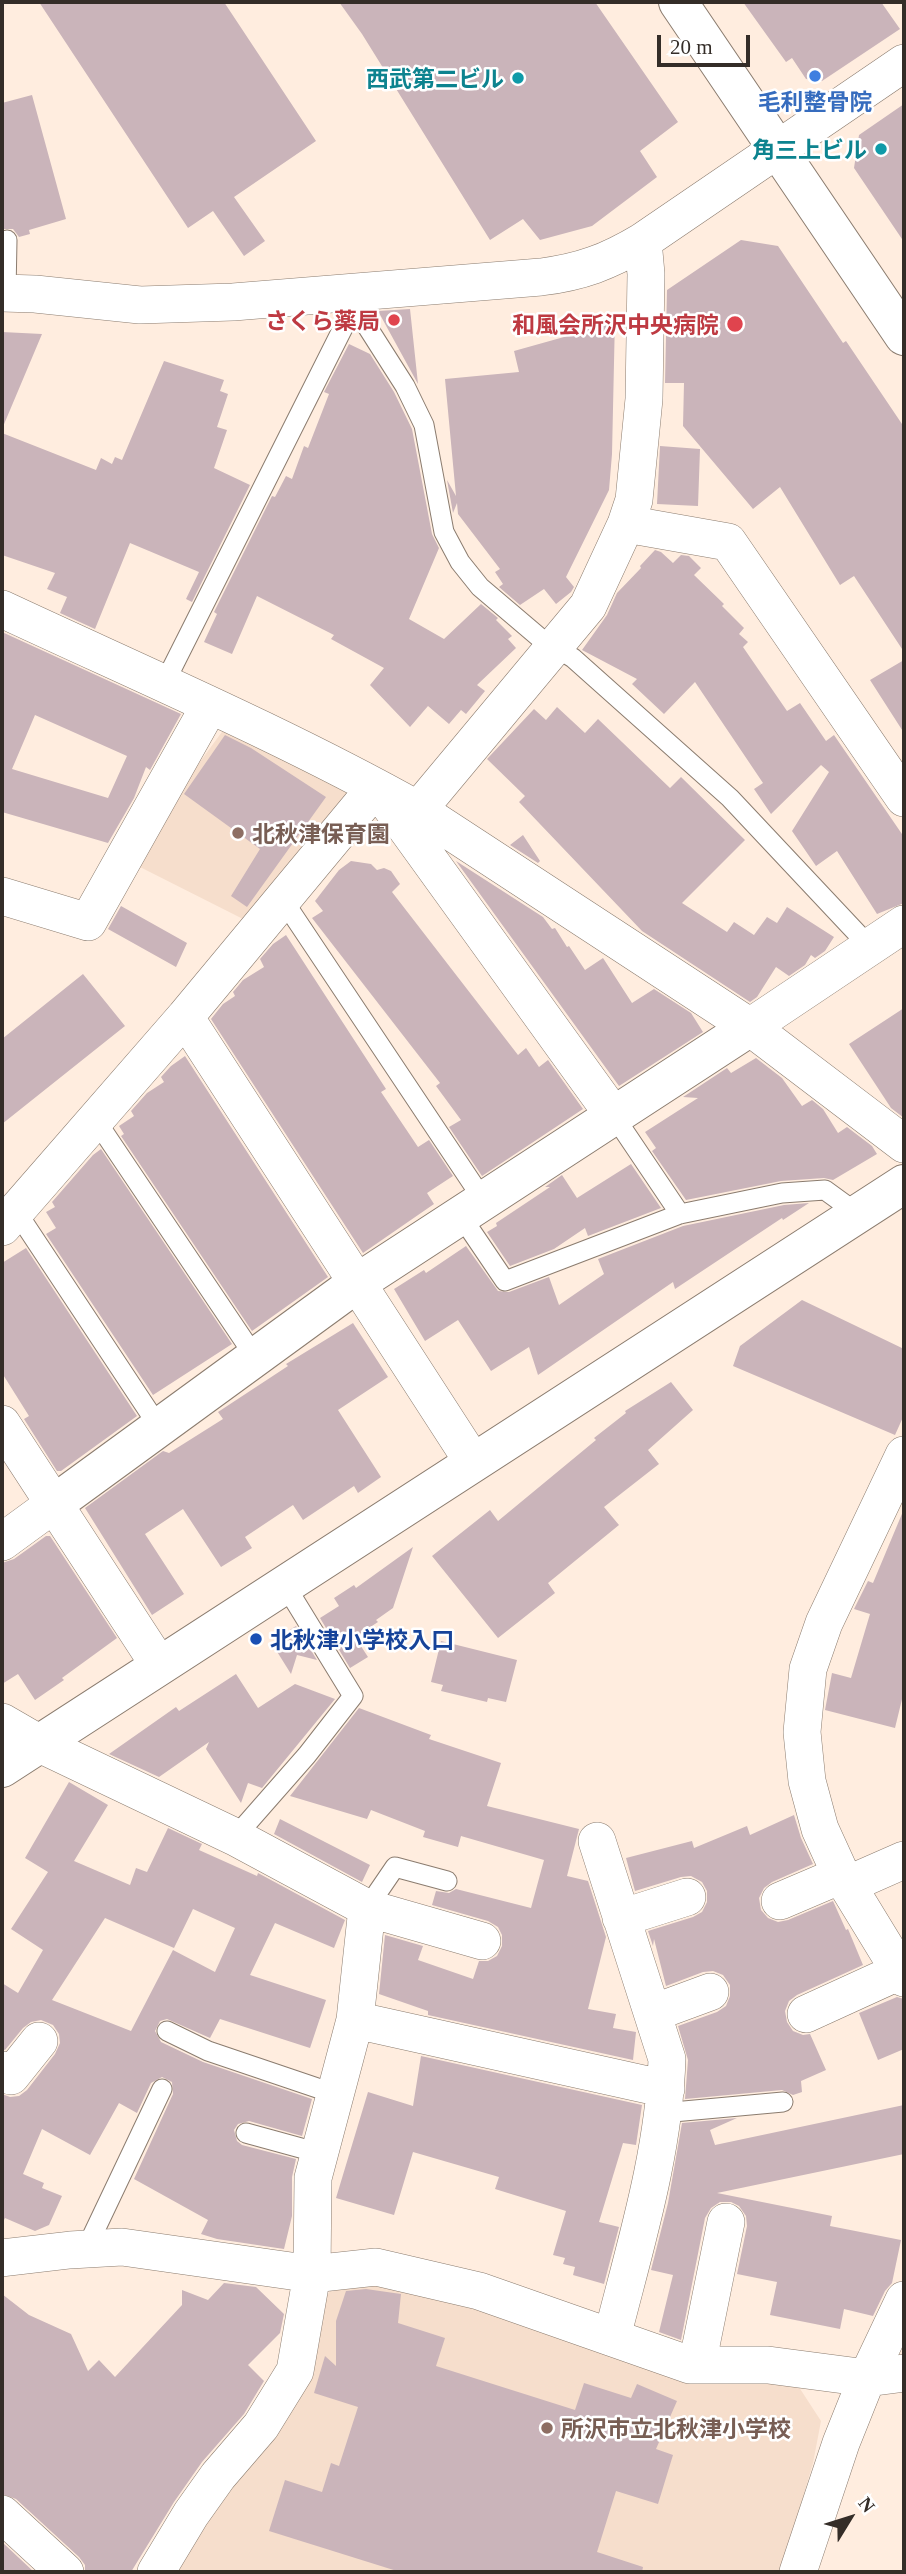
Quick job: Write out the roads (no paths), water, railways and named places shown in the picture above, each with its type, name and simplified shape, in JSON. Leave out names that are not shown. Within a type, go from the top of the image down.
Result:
[{"type":"street","points":[[678,2],[904,336]]},
{"type":"street","points":[[4,293],[140,305],[351,299],[586,270],[643,242],[904,63]]},
{"type":"street","points":[[418,810],[556,646],[595,594],[626,524],[634,500],[644,399],[646,274],[643,242]]},
{"type":"street","points":[[626,524],[728,542],[904,798]]},
{"type":"street","points":[[2,609],[210,705],[418,810],[750,1027],[904,1144]]},
{"type":"street","points":[[2,896],[88,922],[210,705]]},
{"type":"street","points":[[9,1219],[185,1017],[376,787]]},
{"type":"street","points":[[376,787],[614,1116]]},
{"type":"street","points":[[2,1542],[357,1283],[904,924]]},
{"type":"street","points":[[185,1017],[473,1462]]},
{"type":"street","points":[[2,1768],[904,1185]]},
{"type":"street","points":[[2,1424],[159,1665]]},
{"type":"street","points":[[806,2014],[902,1975],[844,1880],[820,1829],[807,1781],[802,1732],[808,1669],[824,1623],[904,1455]]},
{"type":"street","points":[[2,1722],[40,1744],[235,1837],[367,1908],[482,1941]]},
{"type":"street","points":[[597,1841],[667,2059],[657,2155],[612,2337]]},
{"type":"street","points":[[780,1901],[904,1860]]},
{"type":"street","points":[[621,1918],[687,1897]]},
{"type":"street","points":[[156,2572],[191,2514],[218,2476],[261,2426],[295,2371],[312,2274],[313,2178],[355,2021],[367,1908]]},
{"type":"street","points":[[653,2013],[710,1992]]},
{"type":"street","points":[[355,2021],[664,2101]]},
{"type":"street","points":[[2,2070],[10,2076],[39,2041]]},
{"type":"street","points":[[697,2365],[726,2222]]},
{"type":"street","points":[[2,2258],[122,2247],[312,2274],[376,2267],[480,2291],[690,2365],[768,2365],[867,2378],[904,2373]]},
{"type":"street","points":[[798,2572],[841,2442],[867,2378],[904,2300]]},
{"type":"street","points":[[2,2514],[65,2572]]},
{"type":"lane","points":[[4,293],[7,240]]},
{"type":"lane","points":[[351,299],[405,386],[424,425],[444,533],[451,548],[480,587],[540,638],[556,646],[730,798],[870,947]]},
{"type":"lane","points":[[164,684],[351,299]]},
{"type":"lane","points":[[283,900],[472,1208],[505,1281],[680,1214],[782,1193],[825,1190],[858,1214]]},
{"type":"lane","points":[[614,1116],[680,1214]]},
{"type":"lane","points":[[95,1119],[255,1357]]},
{"type":"lane","points":[[9,1219],[159,1427]]},
{"type":"lane","points":[[235,1837],[307,1755],[353,1696],[285,1585]]},
{"type":"lane","points":[[367,1908],[395,1867],[447,1881]]},
{"type":"lane","points":[[167,2031],[208,2051],[335,2094]]},
{"type":"lane","points":[[86,2249],[162,2089]]},
{"type":"lane","points":[[664,2101],[783,2102]]},
{"type":"lane","points":[[246,2133],[319,2153]]},
{"type":"place","name":"毛利整骨院","points":[[815,76]]},
{"type":"place","name":"西武第二ビル","points":[[518,78]]},
{"type":"place","name":"角三上ビル","points":[[881,149]]},
{"type":"place","name":"さくら薬局","points":[[394,320]]},
{"type":"place","name":"和風会所沢中央病院","points":[[735,324]]},
{"type":"place","name":"北秋津保育園","points":[[238,833]]},
{"type":"place","name":"北秋津小学校入口","points":[[256,1639]]},
{"type":"place","name":"所沢市立北秋津小学校","points":[[547,2428]]}]
